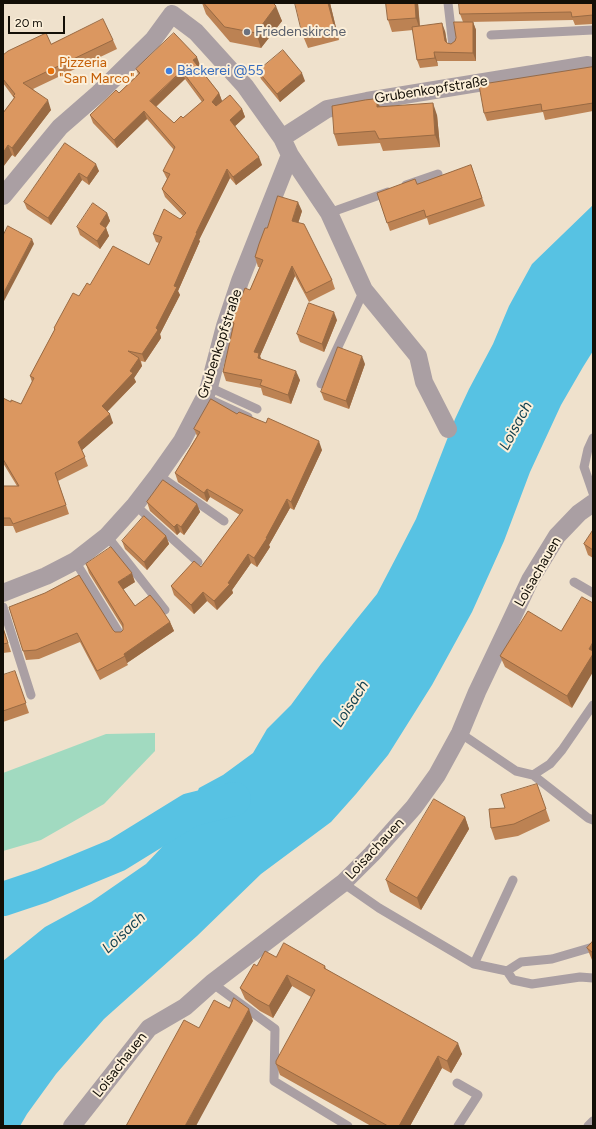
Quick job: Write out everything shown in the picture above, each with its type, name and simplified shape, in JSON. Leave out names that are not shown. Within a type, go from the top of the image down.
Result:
[{"type":"street","points":[[3,196],[60,127],[99,93],[153,40],[173,9],[245,86],[282,138],[290,155],[329,213],[364,290],[418,356],[424,382],[448,429]]},
{"type":"street","name":"Grubenkopfstraße","points":[[282,138],[327,109],[367,100],[588,65]]},
{"type":"street","name":"Grubenkopfstraße","points":[[3,593],[46,576],[75,561],[107,536],[135,505],[182,441],[207,392],[225,326],[240,281],[290,155]]},
{"type":"street","name":"Loisachauen","points":[[72,1126],[149,1028],[185,1007],[212,983],[342,882],[372,854],[414,807],[438,775],[460,733],[502,638],[530,580],[557,536],[579,513],[593,503]]},
{"type":"lane","points":[[448,3],[453,46]]},
{"type":"lane","points":[[491,35],[593,30]]},
{"type":"lane","points":[[329,213],[438,174]]},
{"type":"lane","points":[[321,384],[364,290]]},
{"type":"lane","points":[[207,392],[257,409]]},
{"type":"lane","points":[[207,392],[259,422]]},
{"type":"lane","points":[[593,438],[588,449],[584,467],[593,493]]},
{"type":"lane","points":[[158,475],[224,521]]},
{"type":"lane","points":[[135,505],[198,562]]},
{"type":"lane","points":[[107,536],[165,610]]},
{"type":"lane","points":[[75,561],[121,636]]},
{"type":"lane","points":[[574,582],[593,593]]},
{"type":"lane","points":[[3,607],[31,695]]},
{"type":"lane","points":[[533,775],[550,764],[562,750],[593,704]]},
{"type":"lane","points":[[460,733],[516,771],[533,775],[588,818],[593,820]]},
{"type":"lane","points":[[474,964],[513,880]]},
{"type":"lane","points":[[342,882],[379,908],[474,964],[507,971],[513,980],[532,984],[580,976],[593,978]]},
{"type":"lane","points":[[507,971],[521,962],[552,959],[593,947]]},
{"type":"lane","points":[[212,983],[275,1030],[274,1081],[348,1126]]},
{"type":"lane","points":[[457,1083],[478,1095],[458,1126]]},
{"type":"lane","points":[[588,1126],[593,1121]]},
{"type":"green space","points":[[155,733],[155,751],[104,804],[41,840],[3,851],[3,773],[106,734]]},
{"type":"water","name":"Loisach","points":[[593,205],[593,351],[561,405],[530,472],[504,541],[472,612],[432,685],[388,755],[331,822],[261,874],[197,936],[104,1019],[56,1074],[20,1126],[3,1126],[3,961],[45,927],[91,902],[146,864],[180,828],[190,810],[199,788],[223,775],[253,753],[267,729],[291,705],[321,664],[377,594],[416,519],[455,419],[469,389],[493,344],[509,306],[532,264]]},
{"type":"building","points":[[204,3],[273,3],[276,6],[256,33],[225,27]]},
{"type":"building","points":[[295,3],[328,3],[335,29],[303,36]]},
{"type":"building","points":[[386,3],[415,3],[416,18],[388,20]]},
{"type":"building","points":[[459,3],[593,3],[593,15],[572,17],[571,12],[460,14]]},
{"type":"building","points":[[103,19],[113,40],[23,83],[48,100],[12,148],[8,145],[3,153],[3,113],[15,97],[13,96],[15,94],[3,79],[3,55],[8,51],[46,33],[51,44]]},
{"type":"building","points":[[454,22],[473,22],[473,53],[434,52],[435,58],[417,60],[412,27],[442,23],[445,41],[451,44],[456,38]]},
{"type":"building","points":[[174,33],[197,57],[193,60],[219,93],[212,102],[216,106],[230,95],[242,109],[230,120],[259,157],[233,177],[227,169],[196,233],[174,286],[177,287],[156,328],[158,330],[142,354],[128,351],[139,358],[130,371],[133,373],[102,406],[110,414],[78,442],[85,457],[55,473],[66,505],[13,524],[10,518],[3,518],[3,486],[19,486],[3,459],[3,398],[11,402],[11,400],[21,404],[34,378],[30,376],[73,293],[79,296],[87,283],[90,285],[113,246],[149,265],[162,237],[153,234],[164,209],[180,219],[186,213],[162,189],[170,174],[163,171],[175,147],[144,111],[114,140],[90,115],[116,90],[119,93],[140,73],[136,69]],"holes":[[[182,71],[204,100],[183,118],[181,116],[174,123],[150,101]]]},
{"type":"building","points":[[283,50],[302,73],[277,94],[258,71]]},
{"type":"building","points":[[593,67],[593,103],[542,111],[541,104],[484,113],[479,85]]},
{"type":"building","points":[[377,99],[377,107],[433,103],[435,135],[379,139],[375,131],[334,134],[332,106]]},
{"type":"building","points":[[65,143],[96,164],[87,178],[79,173],[48,218],[24,202]]},
{"type":"building","points":[[471,165],[482,198],[426,217],[424,210],[387,223],[377,193],[415,179],[417,184]]},
{"type":"building","points":[[278,196],[298,202],[292,221],[304,224],[332,280],[306,293],[292,266],[254,352],[259,353],[258,358],[296,371],[288,395],[260,385],[262,380],[223,372],[234,323],[231,321],[245,288],[250,290],[263,260],[255,257]]},
{"type":"building","points":[[93,203],[107,213],[100,224],[106,228],[97,241],[77,227]]},
{"type":"building","points":[[8,226],[32,239],[3,294],[3,236]]},
{"type":"building","points":[[309,303],[334,312],[322,344],[297,334]]},
{"type":"building","points":[[338,347],[362,356],[346,401],[321,392]]},
{"type":"building","points":[[211,399],[237,414],[239,412],[266,423],[268,418],[319,441],[291,502],[287,499],[267,538],[254,558],[248,554],[228,583],[230,584],[214,601],[203,592],[191,605],[171,586],[194,561],[201,567],[243,510],[207,489],[204,493],[175,473],[200,432],[194,429]]},
{"type":"building","points":[[163,480],[197,504],[181,527],[177,524],[174,527],[147,502]]},
{"type":"building","points":[[144,516],[166,536],[144,562],[122,541]]},
{"type":"building","points":[[593,530],[593,550],[584,544]]},
{"type":"building","points":[[111,547],[132,573],[118,582],[135,606],[150,595],[170,622],[124,654],[125,656],[97,671],[77,633],[36,650],[23,651],[9,607],[45,593],[79,575],[113,630],[115,632],[121,632],[123,630],[123,624],[86,564]]},
{"type":"building","points":[[582,597],[593,603],[593,642],[589,649],[593,651],[593,654],[567,696],[500,656],[528,611],[561,631]]},
{"type":"building","points":[[3,628],[8,643],[3,644]]},
{"type":"building","points":[[15,671],[26,703],[3,711],[3,675]]},
{"type":"building","points":[[537,784],[546,809],[514,824],[491,828],[489,809],[505,808],[501,795]]},
{"type":"building","points":[[434,799],[465,817],[417,898],[386,880]]},
{"type":"building","points":[[593,941],[593,953],[587,948]]},
{"type":"building","points":[[284,943],[325,966],[324,968],[458,1043],[447,1061],[438,1056],[399,1126],[388,1126],[276,1064],[276,1061],[315,990],[287,975],[269,1006],[240,988],[254,964],[257,966],[265,951],[276,957]]},
{"type":"building","points":[[234,998],[249,1009],[185,1126],[126,1126],[184,1020],[199,1028],[214,1000],[229,1008]]},
{"type":"waterway","points":[[3,899],[42,886],[117,855],[190,810],[234,799]]},
{"type":"place","name":"Friedenskirche","points":[[247,32]]},
{"type":"place","name":"Pizzeria \"San Marco\"","points":[[51,71]]},
{"type":"place","name":"Bäckerei @55","points":[[169,71]]}]
